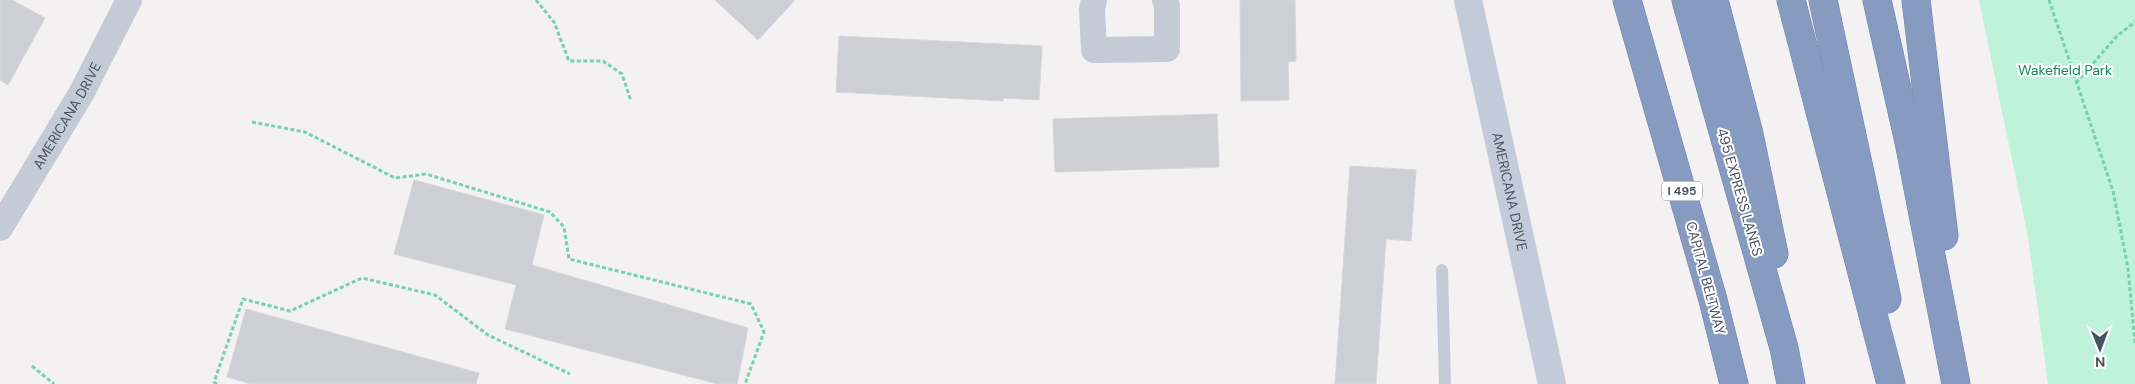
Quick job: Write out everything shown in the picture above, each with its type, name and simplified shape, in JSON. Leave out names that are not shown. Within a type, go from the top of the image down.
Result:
[{"type":"highway","name":"CAPITAL BELTWAY","points":[[1627,0],[1705,272],[1734,384]]},
{"type":"highway","name":"495 EXPRESS LANES","points":[[1686,0],[1784,348],[1791,384]]},
{"type":"highway","points":[[1714,0],[1749,134],[1791,332],[1799,384]]},
{"type":"highway","points":[[1791,0],[1891,384]]},
{"type":"highway","points":[[1823,0],[1876,242],[1903,384]]},
{"type":"highway","points":[[1877,0],[1909,142],[1956,384]]},
{"type":"highway","points":[[1916,0],[1961,384]]},
{"type":"street","name":"AMERICANA DRIVE","points":[[0,228],[82,92],[129,0]]},
{"type":"street","points":[[1094,0],[1092,9],[1094,50],[1135,51],[1166,49],[1167,6],[1164,0]]},
{"type":"street","name":"AMERICANA DRIVE","points":[[1468,0],[1552,384]]},
{"type":"lane","points":[[1442,270],[1445,384]]},
{"type":"path","points":[[536,0],[554,22],[569,61],[603,61],[622,74],[631,102]]},
{"type":"path","points":[[2049,0],[2114,191],[2128,268],[2135,344]]},
{"type":"path","points":[[2076,83],[2117,36],[2135,22]]},
{"type":"path","points":[[252,122],[306,132],[395,178],[426,174],[550,212],[564,227],[569,259],[751,304],[764,332],[745,384]]},
{"type":"path","points":[[217,384],[214,382],[243,300],[290,311],[362,278],[435,295],[488,334],[570,374]]},
{"type":"path","points":[[32,366],[54,384]]},
{"type":"green space","name":"Wakefield Park","points":[[1979,0],[2135,0],[2135,384],[2048,384],[2028,237]]},
{"type":"building","points":[[0,0],[12,0],[45,18],[8,85],[0,80]]},
{"type":"building","points":[[715,0],[795,0],[758,40]]},
{"type":"building","points":[[1240,0],[1295,0],[1296,61],[1288,62],[1289,100],[1241,101]]},
{"type":"building","points":[[839,36],[1042,46],[1039,100],[1003,98],[1003,101],[836,92]]},
{"type":"building","points":[[1217,114],[1219,167],[1055,172],[1053,119]]},
{"type":"building","points":[[1350,166],[1416,170],[1411,241],[1386,239],[1376,384],[1335,384]]},
{"type":"building","points":[[414,180],[544,215],[532,265],[748,328],[737,384],[718,384],[505,329],[516,285],[394,254]]},
{"type":"building","points":[[246,309],[479,373],[476,384],[251,384],[227,377]]}]
